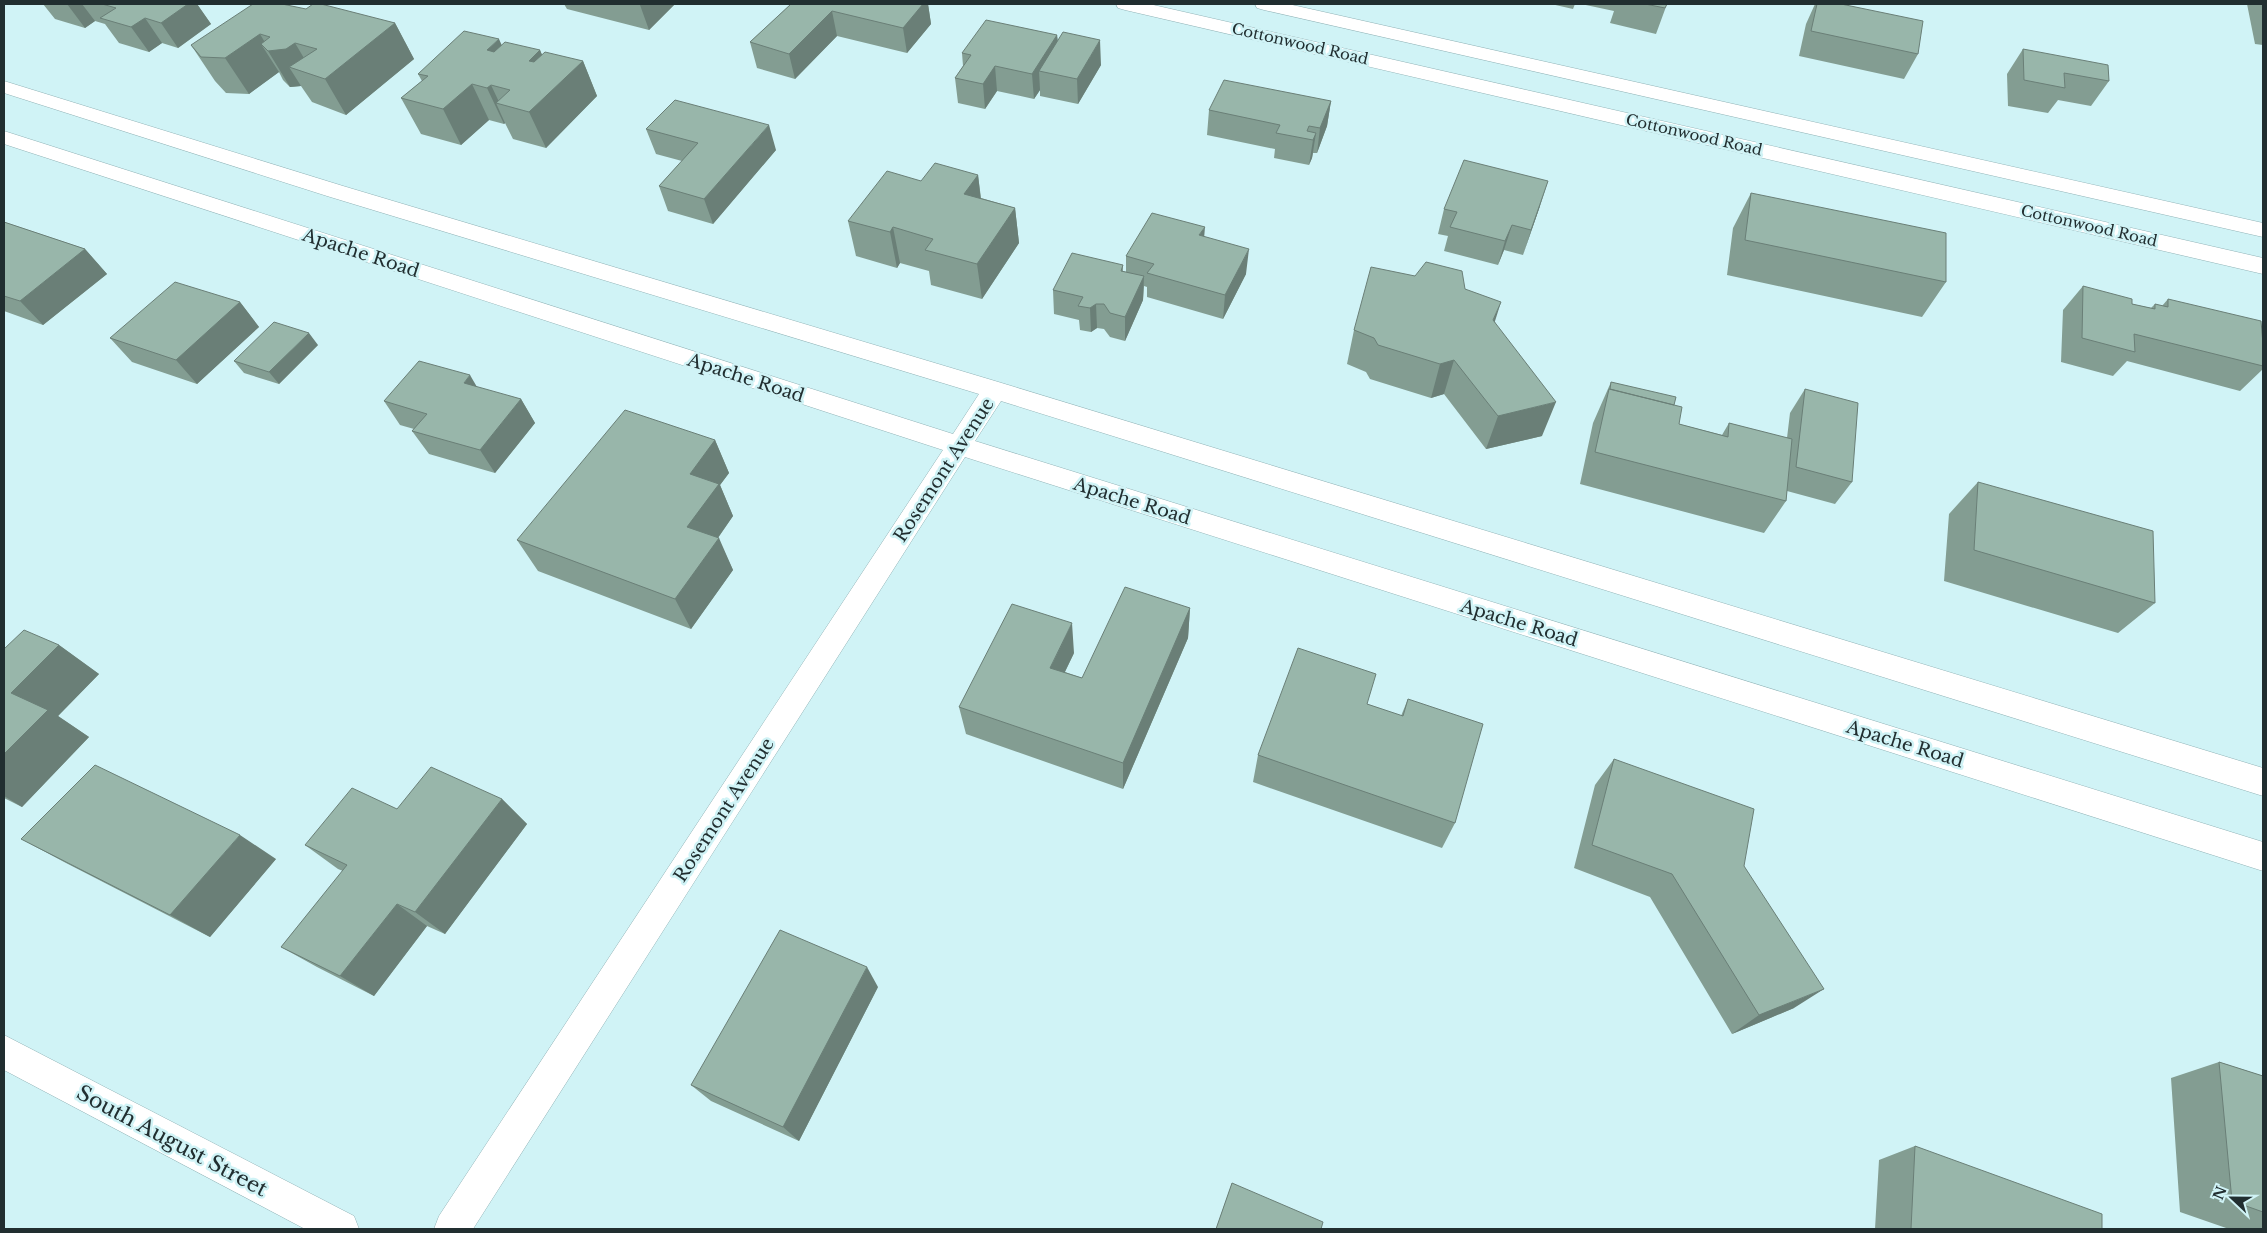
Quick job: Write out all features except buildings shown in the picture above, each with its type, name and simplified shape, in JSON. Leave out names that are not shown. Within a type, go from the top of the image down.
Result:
[{"type":"street","name":"Cottonwood Road","points":[[1125,4],[2263,266]]},
{"type":"street","name":"Cottonwood Road","points":[[1264,4],[2263,230]]},
{"type":"street","points":[[4,87],[995,390],[2263,782]]},
{"type":"street","name":"Apache Road","points":[[4,137],[959,446],[2263,857]]},
{"type":"street","name":"Rosemont Avenue","points":[[452,1229],[995,390]]},
{"type":"street","name":"South August Street","points":[[4,1052],[341,1229]]}]
